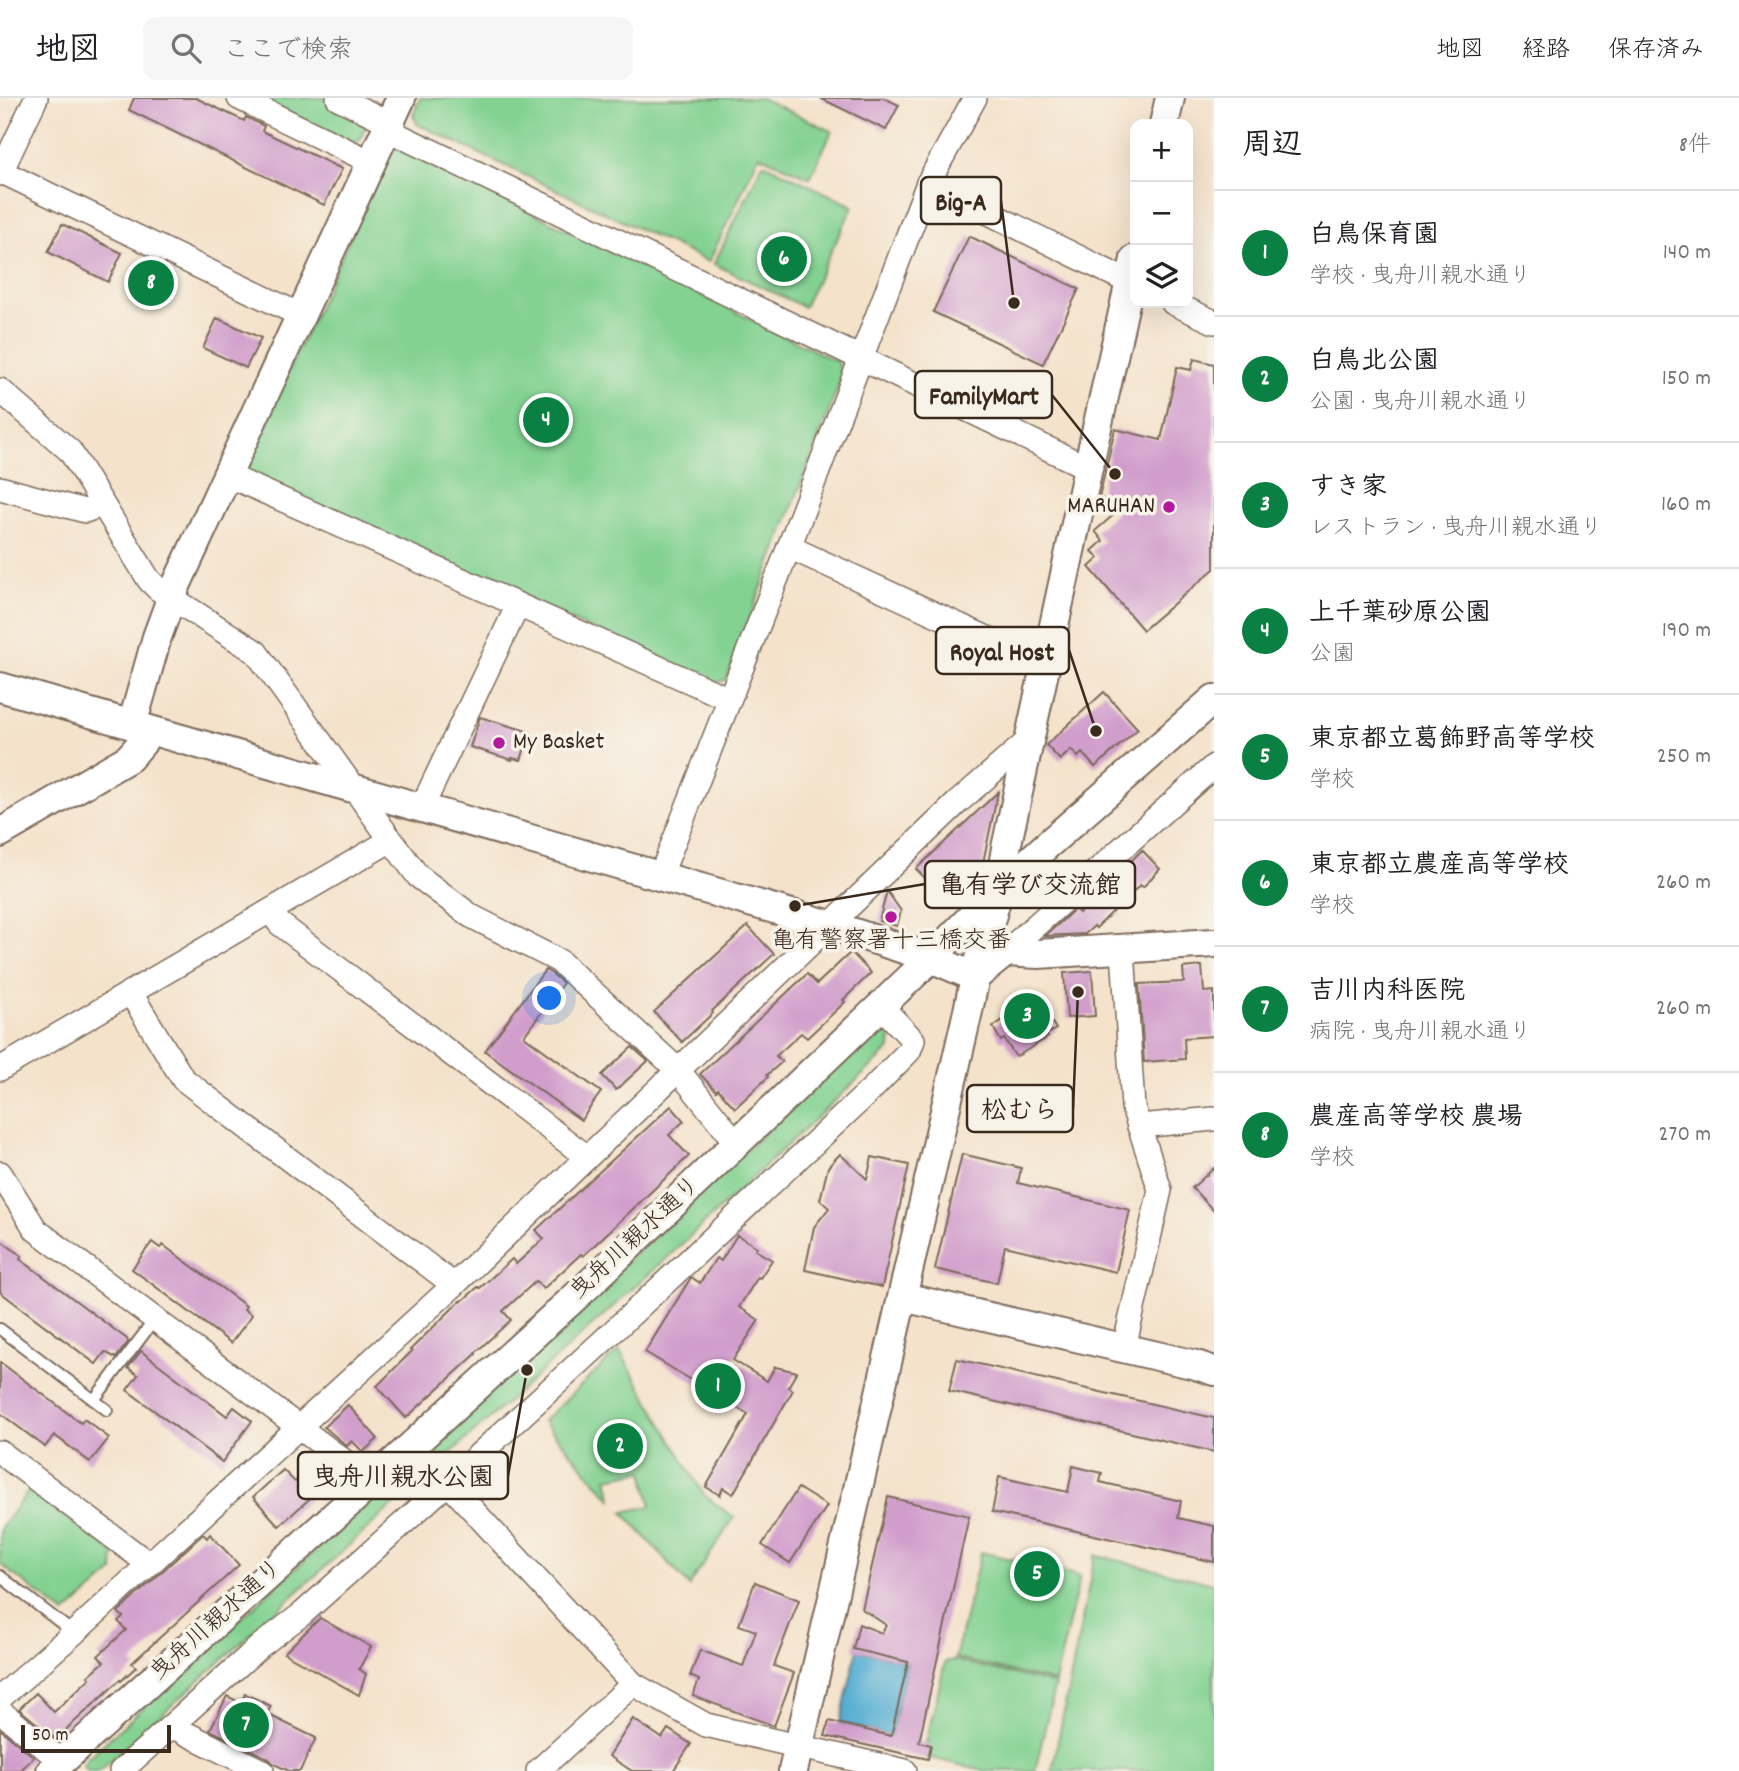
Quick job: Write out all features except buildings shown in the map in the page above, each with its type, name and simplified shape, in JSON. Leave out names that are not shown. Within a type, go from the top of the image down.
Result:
[{"type":"street","points":[[36,98],[0,172],[302,316]]},
{"type":"street","points":[[239,98],[372,162]]},
{"type":"street","points":[[338,98],[392,117],[861,359],[1088,468]]},
{"type":"street","points":[[660,877],[928,183],[975,98]]},
{"type":"street","points":[[1165,119],[1170,98]]},
{"type":"street","points":[[0,833],[129,758],[142,743],[140,728],[157,637],[171,597],[392,117]]},
{"type":"street","points":[[928,183],[1130,274]]},
{"type":"street","points":[[796,1758],[975,977],[999,889],[1088,468],[1130,293]]},
{"type":"street","points":[[1184,308],[1214,322]]},
{"type":"street","points":[[0,390],[69,451],[149,580],[158,589],[256,652],[418,876],[471,916],[559,961],[678,1070],[737,1144]]},
{"type":"street","points":[[227,475],[729,699]]},
{"type":"street","points":[[0,488],[85,512],[102,505]]},
{"type":"street","points":[[789,547],[1046,665]]},
{"type":"street","points":[[422,807],[518,605]]},
{"type":"street","points":[[0,687],[831,925],[931,958],[975,977]]},
{"type":"street","name":"曳舟川親水通り","points":[[59,1766],[585,1288],[931,958],[999,889],[1214,699]]},
{"type":"street","points":[[0,1698],[454,1285],[957,803],[1030,739]]},
{"type":"street","points":[[975,977],[1214,765]]},
{"type":"street","points":[[0,1069],[391,840]]},
{"type":"street","points":[[270,911],[280,924],[587,1157]]},
{"type":"street","points":[[1006,952],[1038,954],[1214,943]]},
{"type":"street","points":[[1123,950],[1133,1107],[1160,1190],[1125,1348]]},
{"type":"street","points":[[130,992],[183,1079],[454,1285]]},
{"type":"street","points":[[121,1771],[448,1483],[873,1088],[909,1051],[913,1040],[881,1006]]},
{"type":"street","points":[[1139,1126],[1214,1119]]},
{"type":"street","points":[[0,1173],[36,1230],[372,1482]]},
{"type":"street","points":[[902,1297],[1214,1371]]},
{"type":"street","points":[[0,1452],[149,1564]]},
{"type":"street","points":[[448,1483],[633,1684],[706,1725],[796,1758],[905,1771]]},
{"type":"street","points":[[538,1771],[633,1684]]},
{"type":"street","points":[[0,1711],[59,1766]]},
{"type":"street","points":[[172,1726],[262,1771]]},
{"type":"lane","points":[[94,1400],[155,1319]]},
{"type":"lane","points":[[0,1329],[107,1410]]},
{"type":"lane","points":[[0,1576],[74,1633]]},
{"type":"green space","points":[[256,98],[325,98],[364,116],[367,123],[360,140],[353,144]]},
{"type":"green space","points":[[420,98],[761,98],[832,131],[810,178],[759,155],[709,262],[417,124],[413,115]]},
{"type":"green space","points":[[401,149],[836,361],[843,374],[726,680],[714,683],[250,480],[245,465],[389,153]]},
{"type":"green space","points":[[763,163],[853,206],[804,307],[714,264]]},
{"type":"green space","points":[[873,1032],[891,1032],[890,1049],[670,1255],[99,1771],[88,1771],[83,1765],[87,1759],[386,1486]]},
{"type":"green space","points":[[619,1350],[704,1495],[734,1518],[689,1586],[623,1512],[651,1506],[643,1471],[607,1478],[612,1500],[543,1421]]},
{"type":"green space","points":[[29,1490],[114,1553],[113,1572],[65,1614],[0,1564],[0,1529]]},
{"type":"green space","points":[[981,1552],[1080,1576],[1055,1682],[955,1658]]},
{"type":"green space","points":[[1095,1555],[1214,1584],[1214,1771],[1052,1771]]},
{"type":"green space","points":[[953,1660],[1055,1684],[1035,1771],[984,1771],[923,1756],[945,1662]]},
{"type":"water","points":[[857,1650],[908,1662],[891,1736],[840,1723]]},
{"type":"place","name":"東京都立農産高等学校","points":[[784,259]]},
{"type":"place","name":"農産高等学校 農場","points":[[151,283]]},
{"type":"place","name":"Big-A","points":[[1014,303]]},
{"type":"place","name":"上千葉砂原公園","points":[[546,420]]},
{"type":"place","name":"FamilyMart","points":[[1115,474]]},
{"type":"place","name":"MARUHAN","points":[[1169,507]]},
{"type":"place","name":"Royal Host","points":[[1096,731]]},
{"type":"place","name":"My Basket","points":[[499,743]]},
{"type":"place","name":"亀有学び交流館","points":[[795,906]]},
{"type":"place","name":"亀有警察署十三橋交番","points":[[891,917]]},
{"type":"place","name":"松むら","points":[[1078,992]]},
{"type":"place","name":"すき家","points":[[1027,1016]]},
{"type":"place","name":"曳舟川親水公園","points":[[527,1370]]},
{"type":"place","name":"白鳥保育園","points":[[718,1386]]},
{"type":"place","name":"白鳥北公園","points":[[620,1446]]},
{"type":"place","name":"東京都立葛飾野高等学校","points":[[1037,1574]]},
{"type":"place","name":"吉川内科医院","points":[[246,1725]]}]
